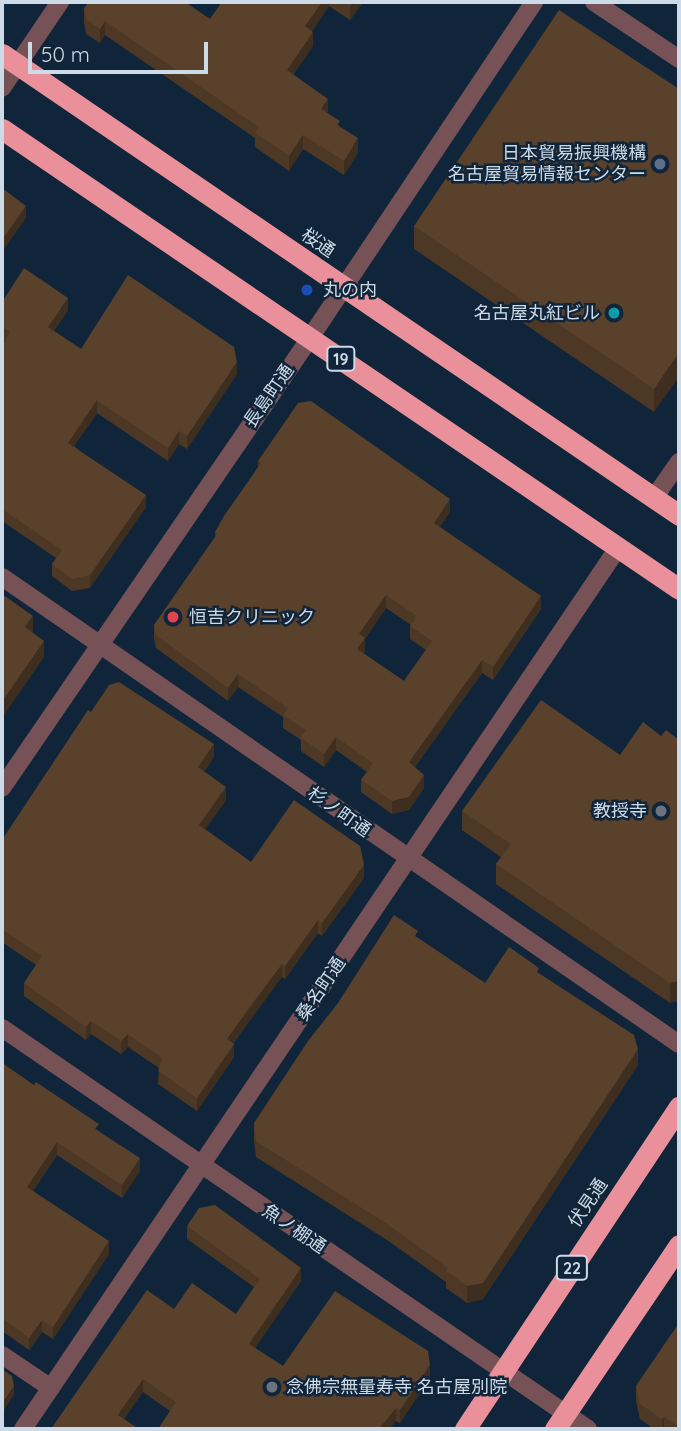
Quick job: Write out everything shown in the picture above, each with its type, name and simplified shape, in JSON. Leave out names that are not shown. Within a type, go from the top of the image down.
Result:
[{"type":"highway","name":"桜通","points":[[9,60],[679,515]]},
{"type":"highway","name":"19","points":[[2,129],[679,589]]},
{"type":"highway","name":"伏見通","points":[[465,1429],[679,1107]]},
{"type":"highway","points":[[560,1421],[679,1245]]},
{"type":"street","points":[[2,88],[9,60],[60,2]]},
{"type":"street","name":"長島町通","points":[[2,788],[310,338],[534,2]]},
{"type":"street","points":[[594,2],[679,59]]},
{"type":"street","points":[[654,498],[679,462]]},
{"type":"street","name":"桑名町通","points":[[23,1429],[618,548]]},
{"type":"street","name":"杉ノ町通","points":[[2,577],[408,860],[679,1044]]},
{"type":"street","name":"魚ノ棚通","points":[[2,1028],[504,1370],[560,1421],[588,1429]]},
{"type":"street","points":[[2,1354],[51,1388]]},
{"type":"building","points":[[89,2],[185,2],[210,19],[222,2],[322,2],[305,26],[313,32],[287,70],[328,99],[321,109],[340,121],[337,125],[358,138],[344,161],[303,135],[289,156],[255,133],[259,127],[105,21],[100,29],[86,19],[84,8]]},
{"type":"building","points":[[559,10],[679,89],[679,353],[654,389],[414,226]]},
{"type":"building","points":[[2,188],[26,206],[2,240]]},
{"type":"building","points":[[24,268],[68,298],[48,327],[81,349],[128,275],[234,347],[237,362],[187,436],[179,431],[168,448],[97,400],[68,443],[146,495],[90,575],[72,579],[52,564],[62,550],[2,509],[2,346],[10,332],[2,326],[2,302]]},
{"type":"building","points":[[311,401],[450,499],[434,523],[541,596],[493,667],[482,660],[409,762],[424,775],[409,797],[392,801],[361,780],[373,763],[336,737],[324,754],[301,738],[306,730],[283,715],[288,708],[238,674],[228,688],[156,635],[154,625],[217,534],[215,532],[224,516],[261,463],[258,461],[298,403]],"holes":[[[386,595],[417,616],[410,626],[432,641],[404,681],[357,649],[365,638],[359,634]]]},
{"type":"building","points":[[2,594],[33,616],[25,627],[44,641],[2,702]]},
{"type":"building","points":[[119,682],[214,744],[198,767],[226,787],[199,825],[251,862],[294,800],[360,846],[364,865],[322,923],[318,920],[285,966],[282,964],[248,1009],[227,1039],[234,1044],[197,1098],[158,1071],[162,1058],[128,1034],[121,1041],[91,1021],[86,1027],[24,983],[42,956],[2,929],[2,840],[88,710],[91,712],[109,685]]},
{"type":"building","points":[[541,700],[620,755],[643,722],[661,736],[666,730],[679,740],[679,981],[670,983],[496,864],[511,844],[462,811]]},
{"type":"building","points":[[394,915],[418,931],[415,936],[485,983],[509,947],[539,968],[537,972],[634,1035],[638,1049],[483,1283],[467,1286],[446,1271],[448,1268],[387,1224],[256,1141],[254,1123],[308,1041],[338,1003]]},
{"type":"building","points":[[2,1063],[99,1124],[95,1129],[140,1158],[122,1185],[57,1142],[27,1187],[109,1241],[53,1327],[42,1320],[29,1338],[2,1318]]},
{"type":"building","points":[[215,1205],[301,1268],[249,1344],[283,1366],[335,1291],[428,1351],[430,1365],[400,1410],[396,1408],[379,1429],[158,1429],[176,1402],[143,1379],[118,1415],[139,1429],[51,1429],[147,1290],[174,1309],[192,1283],[236,1314],[260,1279],[187,1226],[199,1208]]},
{"type":"building","points":[[679,1323],[679,1427],[640,1404],[636,1386]]},
{"type":"building","points":[[2,1369],[12,1376],[14,1386],[2,1404]]},
{"type":"place","name":"日本貿易振興機構 名古屋貿易情報センター","points":[[660,164]]},
{"type":"place","name":"丸の内","points":[[307,290]]},
{"type":"place","name":"名古屋丸紅ビル","points":[[614,313]]},
{"type":"place","name":"恒吉クリニック","points":[[173,617]]},
{"type":"place","name":"教授寺","points":[[661,811]]},
{"type":"place","name":"念佛宗無量寿寺 名古屋別院","points":[[272,1387]]}]
